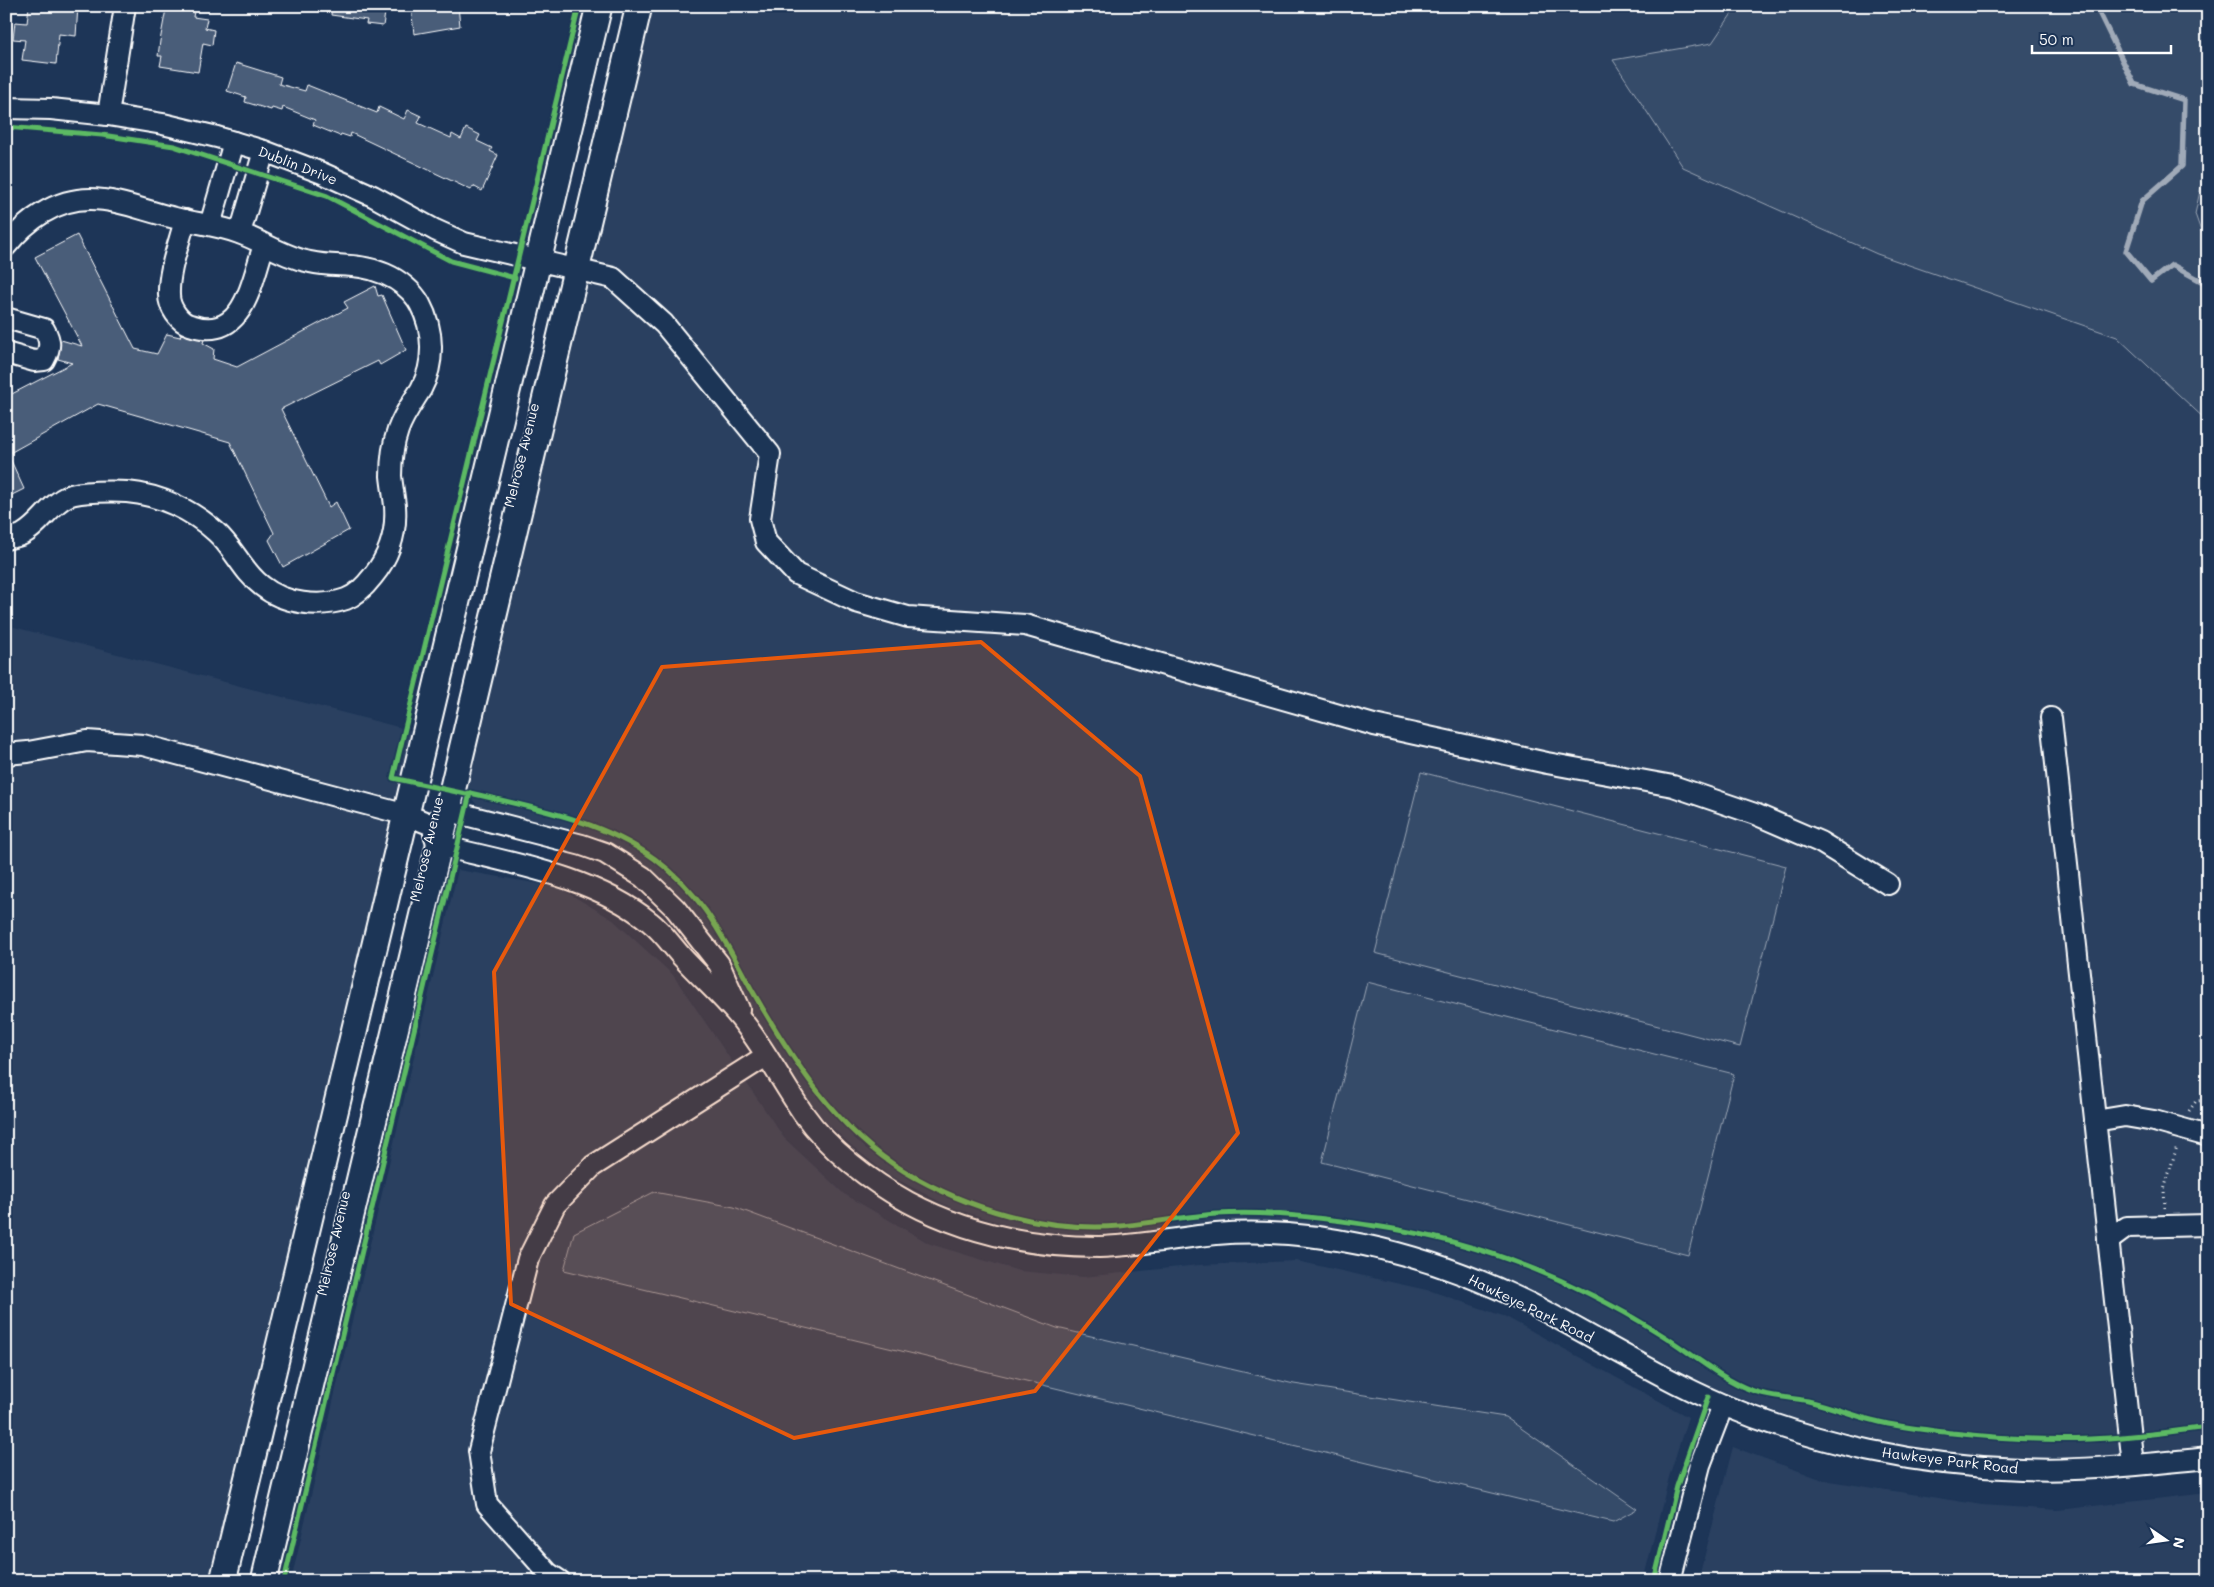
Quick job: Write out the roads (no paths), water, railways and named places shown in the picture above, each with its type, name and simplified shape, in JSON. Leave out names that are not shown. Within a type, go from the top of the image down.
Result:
[{"type":"main road","name":"Melrose Avenue","points":[[223,1581],[599,6]]},
{"type":"main road","name":"Melrose Avenue","points":[[264,1581],[439,827],[577,271],[639,6]]},
{"type":"street","points":[[108,115],[125,6]]},
{"type":"street","name":"Dublin Drive","points":[[6,108],[108,115],[163,124],[234,142],[264,151],[356,189],[435,230],[464,242],[539,262],[613,278],[664,324],[770,454],[760,519],[766,542],[796,574],[847,598],[908,617],[1024,626],[1374,725],[1547,762],[1673,786],[1755,814],[1820,842],[1888,884]]},
{"type":"street","points":[[210,225],[234,142]]},
{"type":"street","points":[[240,233],[264,151]]},
{"type":"street","points":[[6,246],[25,225],[43,212],[68,201],[92,199],[119,203],[240,233],[288,256],[312,263],[365,266],[389,275],[407,287],[419,302],[429,325],[431,344],[430,364],[422,386],[398,429],[392,455],[395,528],[390,550],[380,567],[351,598],[334,603],[311,604],[288,599],[262,587],[231,548],[199,518],[178,506],[152,496],[127,492],[103,492],[68,496],[47,511],[23,535],[6,538]]},
{"type":"street","points":[[185,220],[170,279],[169,297],[174,312],[187,325],[217,329],[226,325],[238,315],[246,298],[264,245]]},
{"type":"street","points":[[6,318],[44,329],[50,339],[50,350],[44,360],[34,362],[6,353]]},
{"type":"street","points":[[2051,718],[2133,1465]]},
{"type":"street","points":[[6,754],[87,742],[118,742],[143,745],[407,815],[439,827]]},
{"type":"street","name":"Hawkeye Park Road","points":[[439,827],[579,883],[624,905],[648,920],[745,1023]]},
{"type":"street","name":"Hawkeye Park Road","points":[[439,827],[582,845],[605,853],[643,876],[675,908],[719,964],[745,1023],[807,1119],[844,1157],[878,1183],[909,1202],[947,1219],[1018,1240],[1062,1246],[1104,1247],[1223,1234],[1284,1234],[1365,1245],[1464,1274],[1530,1304],[1657,1373],[1723,1404],[1773,1424],[1814,1437],[1917,1459],[2021,1470],[2089,1468],[2208,1458]]},
{"type":"street","points":[[560,1581],[548,1573],[487,1504],[479,1451],[528,1259],[555,1205],[593,1166],[766,1056]]},
{"type":"street","points":[[2095,1121],[2125,1116],[2154,1121],[2208,1136]]},
{"type":"street","points":[[2108,1242],[2127,1227],[2208,1225]]},
{"type":"street","points":[[1670,1581],[1700,1465],[1723,1404]]},
{"type":"waterway","points":[[2096,6],[2134,84],[2184,100],[2182,166],[2142,201],[2126,251],[2151,281],[2172,265],[2205,283],[2205,333],[2208,333]]}]
